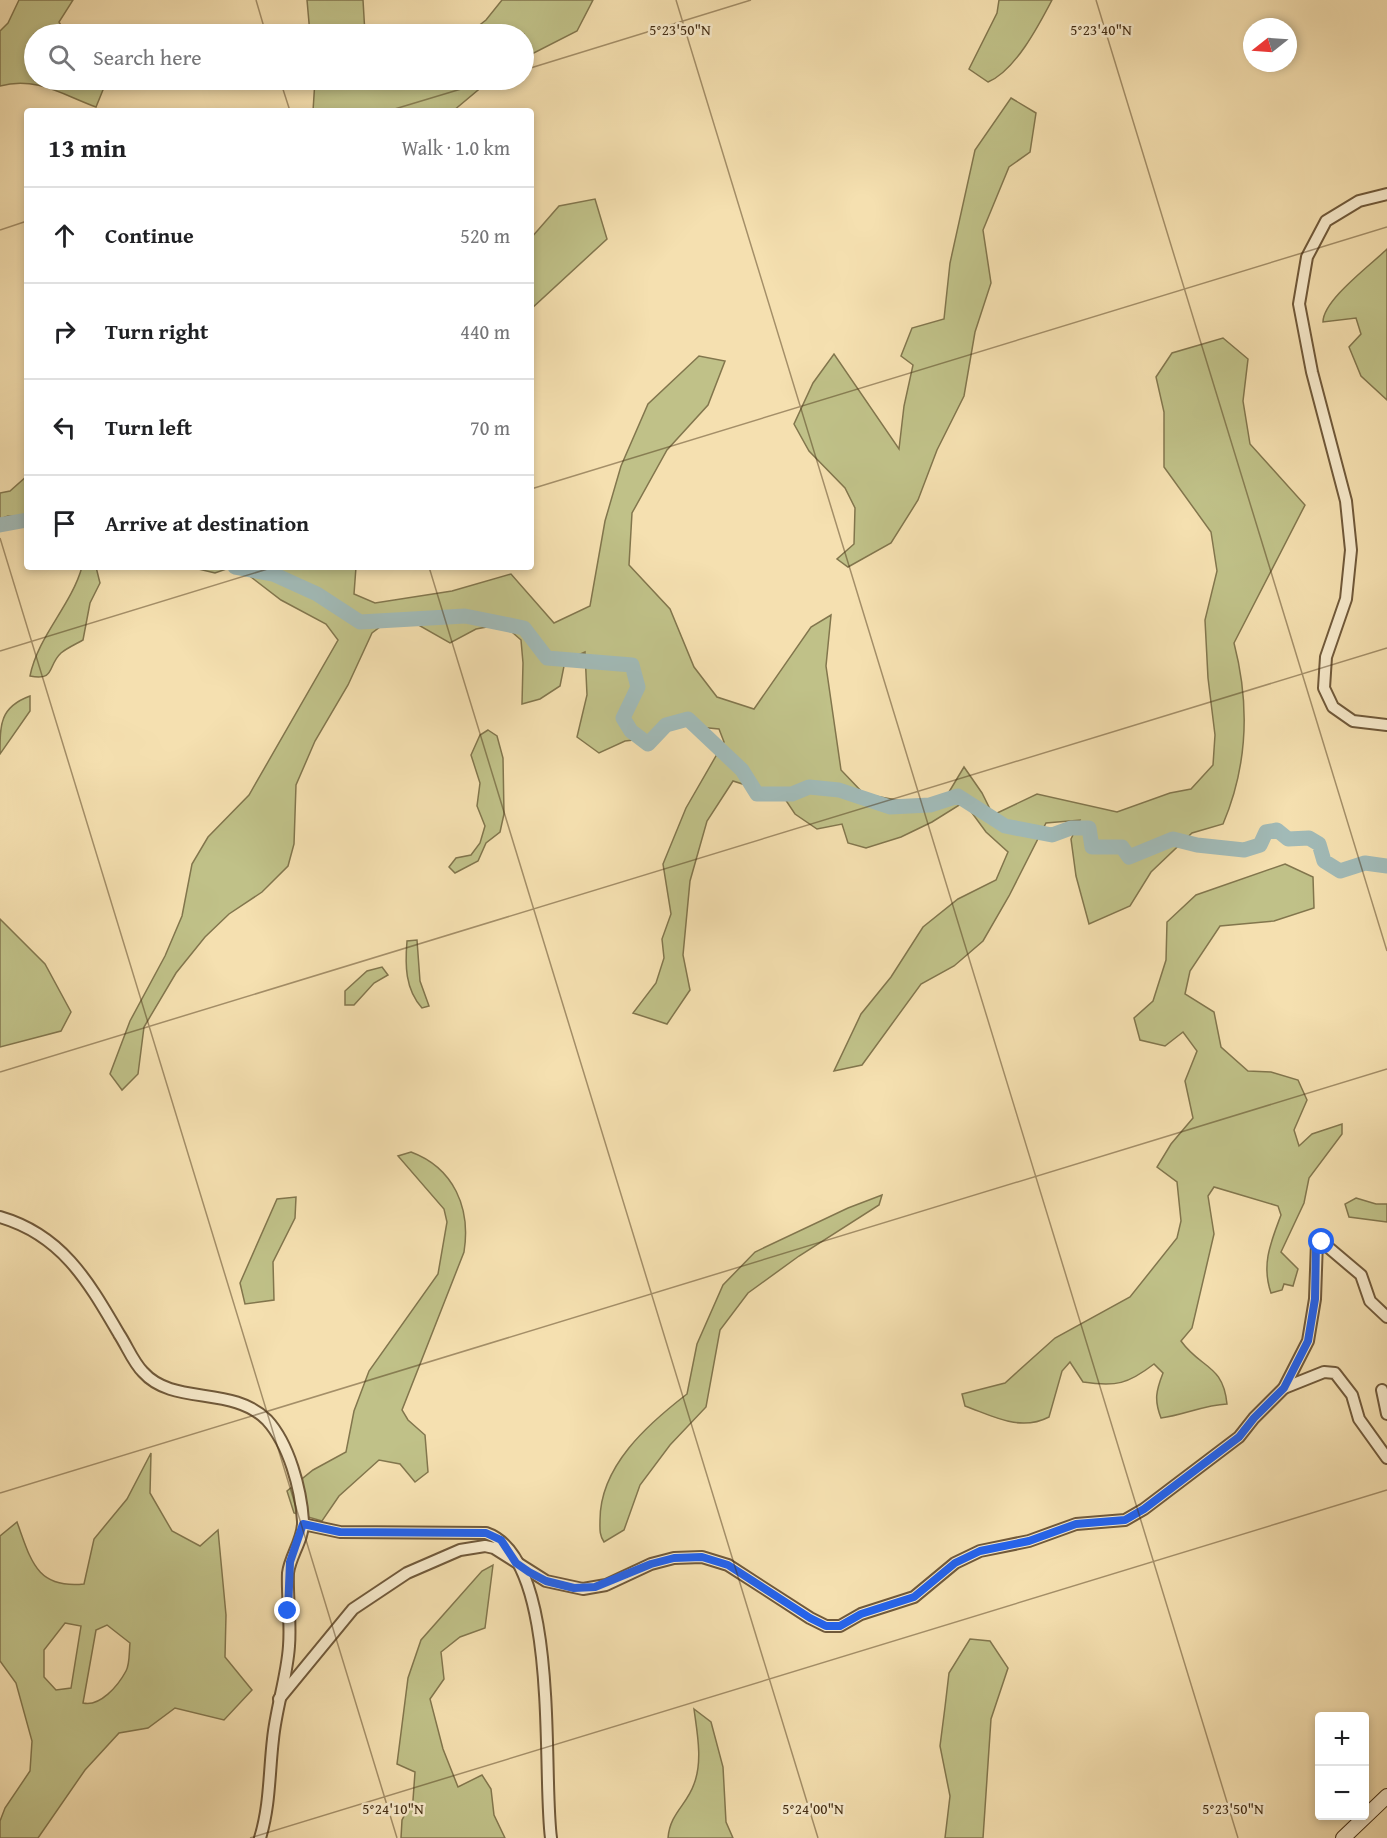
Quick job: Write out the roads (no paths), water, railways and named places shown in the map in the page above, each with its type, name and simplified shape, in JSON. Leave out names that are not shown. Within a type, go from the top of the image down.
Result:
[{"type":"street","points":[[1387,194],[1359,201],[1326,222],[1307,257],[1299,304],[1312,372],[1346,501],[1351,550],[1346,599],[1326,657],[1324,688],[1334,707],[1353,721],[1387,725]]},
{"type":"street","points":[[0,1217],[29,1227],[58,1247],[102,1304],[142,1372],[154,1382],[175,1390],[234,1400],[255,1410],[268,1422],[281,1441],[296,1482],[303,1524],[290,1562],[289,1645],[279,1699],[266,1818],[260,1838]]},
{"type":"street","points":[[279,1699],[353,1609],[407,1573],[460,1550],[485,1546],[494,1548],[546,1581],[583,1589],[606,1585],[651,1564],[674,1558],[702,1557],[728,1565],[810,1618],[826,1626],[840,1626],[861,1614],[914,1597],[955,1563],[980,1551],[1029,1541],[1076,1524],[1125,1520],[1144,1509],[1239,1437],[1254,1418],[1284,1388],[1308,1341],[1315,1299],[1317,1240],[1360,1275],[1370,1301],[1387,1317]]},
{"type":"street","points":[[1284,1388],[1324,1372],[1335,1373],[1352,1395],[1363,1425],[1387,1458]]},
{"type":"street","points":[[1382,1390],[1387,1414]]},
{"type":"street","points":[[303,1524],[340,1532],[486,1533],[501,1540],[516,1563],[533,1597],[539,1630],[545,1682],[547,1798],[551,1838]]},
{"type":"street","points":[[1343,1838],[1387,1796]]},
{"type":"waterway","points":[[0,525],[24,521]]},
{"type":"waterway","points":[[251,570],[273,574],[317,594],[360,622],[465,616],[524,628],[547,658],[632,665],[638,687],[623,718],[631,731],[648,744],[666,725],[688,719],[742,770],[757,794],[792,794],[809,787],[839,790],[890,807],[930,805],[958,796],[1005,826],[1052,835],[1071,828],[1089,828],[1092,847],[1122,847],[1129,857],[1173,839],[1197,845],[1244,850],[1260,845],[1266,832],[1277,830],[1288,839],[1309,838],[1319,844],[1324,861],[1340,871],[1365,863],[1387,866]]}]
